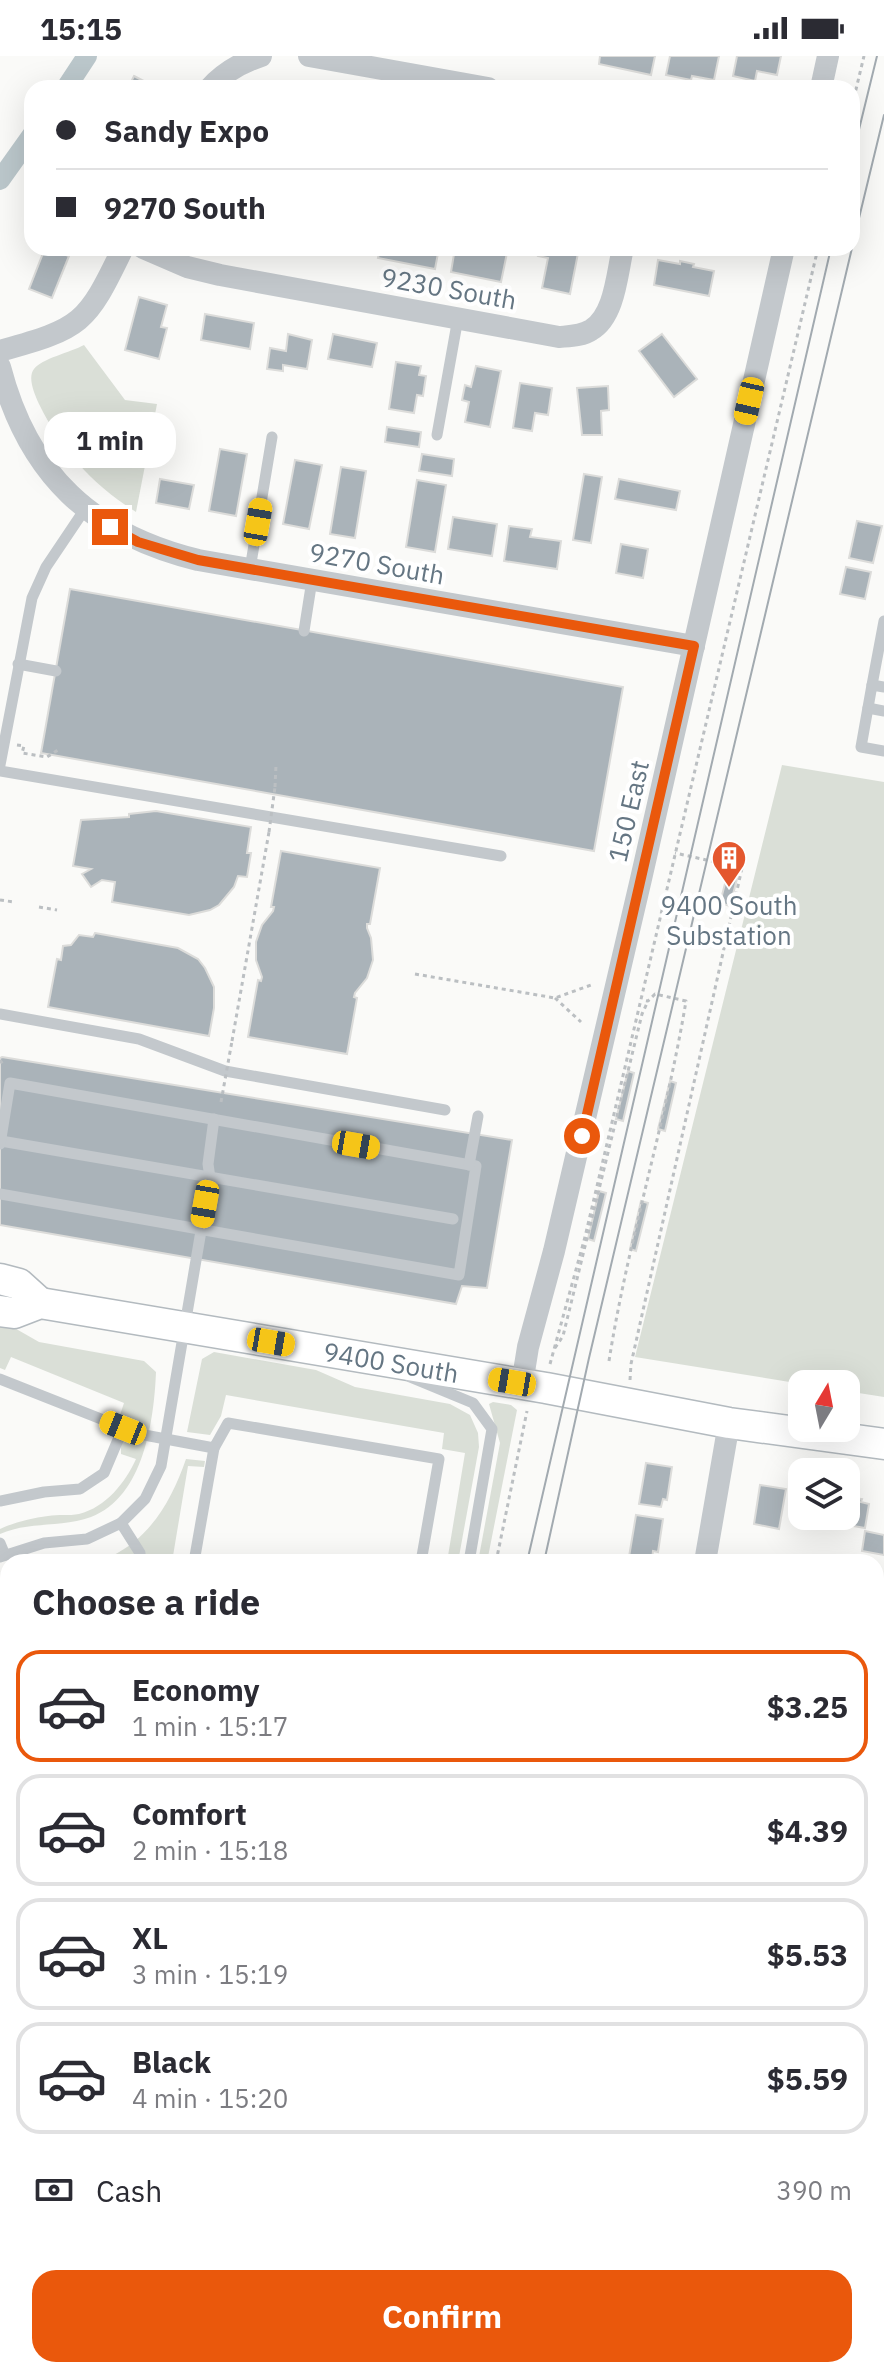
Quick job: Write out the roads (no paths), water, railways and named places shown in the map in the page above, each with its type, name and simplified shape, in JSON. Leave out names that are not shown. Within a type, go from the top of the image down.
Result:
[{"type":"street","points":[[217,80],[243,62],[261,56]]},
{"type":"street","points":[[309,56],[443,80]]},
{"type":"street","points":[[823,80],[828,56]]},
{"type":"street","points":[[0,351],[69,329],[96,303],[119,256]]},
{"type":"street","name":"9230 South","points":[[162,256],[187,267],[220,275],[559,337],[592,330],[602,320],[608,309],[621,256]]},
{"type":"street","name":"150 East","points":[[524,1397],[528,1347],[585,1121],[782,256]]},
{"type":"street","name":"9270 South","points":[[0,367],[16,417],[34,451],[58,482],[85,509],[138,542],[167,553],[250,569],[694,646]]},
{"type":"street","name":"9400 South","points":[[0,1279],[19,1284],[40,1303]]},
{"type":"street","name":"9400 South","points":[[0,1311],[14,1313],[40,1303],[359,1357],[524,1397],[628,1404],[729,1423],[884,1444]]},
{"type":"street","points":[[706,1554],[729,1423]]},
{"type":"lane","points":[[437,435],[458,318]]},
{"type":"lane","points":[[250,569],[272,437]]},
{"type":"lane","points":[[85,509],[46,567],[36,588],[18,664],[0,768],[501,856]]},
{"type":"lane","points":[[304,631],[312,580]]},
{"type":"lane","points":[[884,621],[878,686],[868,708],[861,747],[884,751]]},
{"type":"lane","points":[[18,664],[56,671]]},
{"type":"lane","points":[[868,708],[884,711]]},
{"type":"lane","points":[[0,1014],[139,1039],[225,1071],[445,1110]]},
{"type":"lane","points":[[0,1194],[459,1275],[476,1166],[10,1083],[0,1142],[453,1219]]},
{"type":"lane","points":[[469,1165],[478,1116]]},
{"type":"lane","points":[[2,1552],[44,1543],[87,1539],[121,1523],[145,1499],[161,1466],[210,1178],[208,1164],[214,1119]]},
{"type":"lane","points":[[359,1357],[473,1403],[492,1429],[470,1554]]},
{"type":"lane","points":[[0,1379],[139,1434],[214,1448]]},
{"type":"lane","points":[[195,1554],[214,1448],[228,1423],[439,1459],[422,1554]]},
{"type":"lane","points":[[0,1501],[80,1489],[104,1473],[123,1428]]},
{"type":"lane","points":[[121,1523],[140,1554]]},
{"type":"waterway","points":[[71,80],[87,56]]},
{"type":"waterway","points":[[0,180],[24,146]]},
{"type":"tram line","points":[[860,125],[877,56]]},
{"type":"tram line","points":[[860,214],[884,115]]},
{"type":"tram line","points":[[529,1554],[829,256]]},
{"type":"tram line","points":[[546,1554],[589,1358],[850,256]]},
{"type":"place","name":"9400 South Substation","points":[[729,889]]}]
